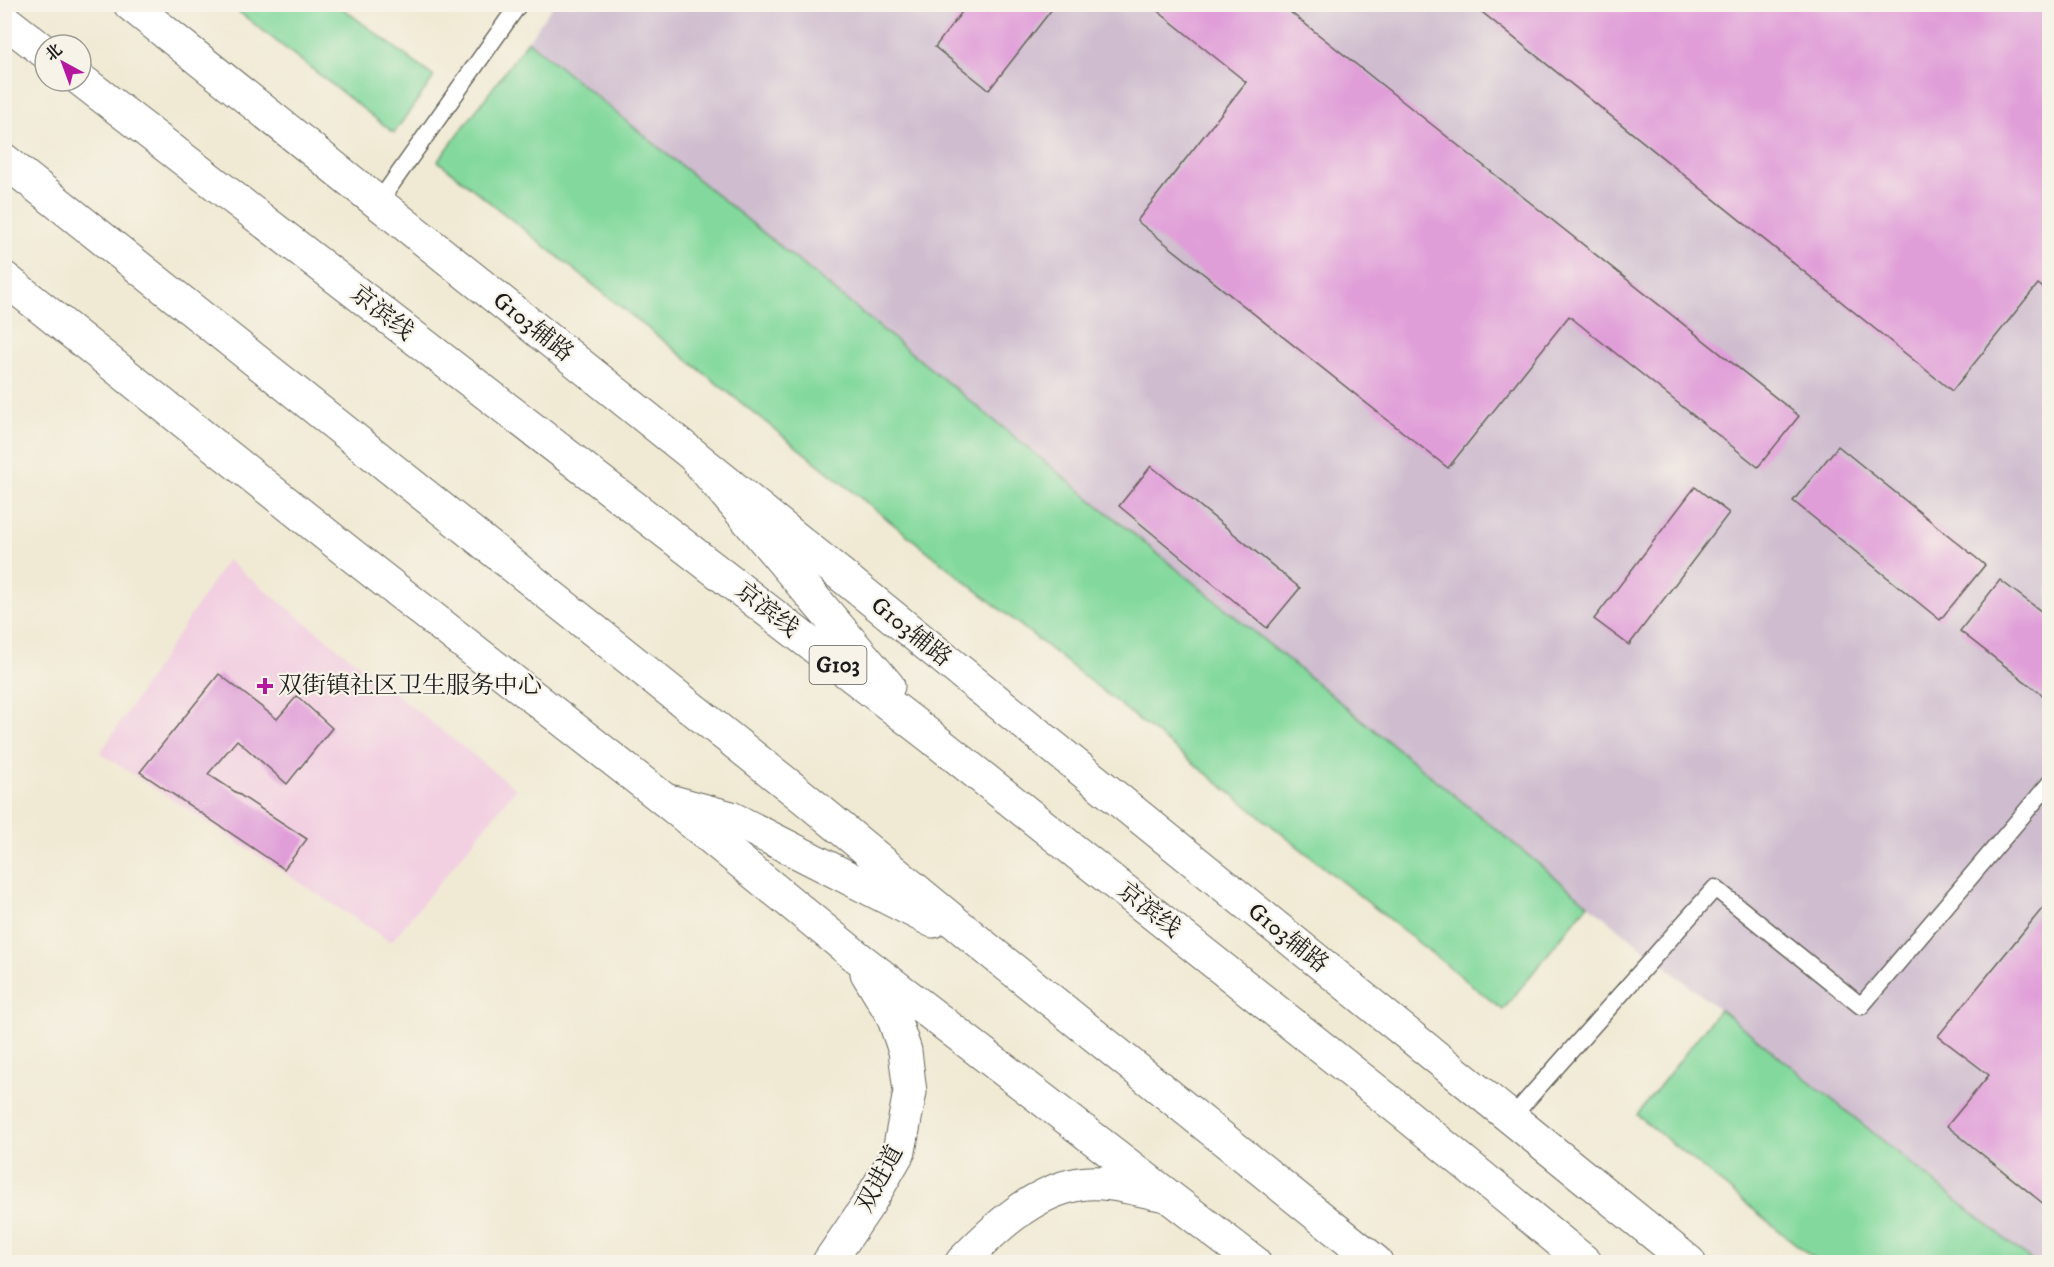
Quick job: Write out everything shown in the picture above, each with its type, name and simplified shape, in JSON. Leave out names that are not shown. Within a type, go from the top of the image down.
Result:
[{"type":"main road","name":"G103辅路","points":[[130,4],[693,455],[1689,1263]]},
{"type":"main road","points":[[4,20],[33,43]]},
{"type":"main road","name":"京滨线","points":[[93,89],[930,736],[1395,1106],[1585,1263]]},
{"type":"main road","points":[[4,160],[802,795],[986,948],[1376,1263]]},
{"type":"main road","points":[[4,278],[344,549],[665,800],[856,956],[1254,1263]]},
{"type":"main road","points":[[693,455],[930,736]]},
{"type":"main road","points":[[665,800],[731,818],[986,948]]},
{"type":"main road","name":"双进道","points":[[829,1263],[869,1203],[899,1151],[910,1092],[905,1051],[893,1016],[856,956]]},
{"type":"main road","points":[[962,1263],[1003,1224],[1053,1192],[1079,1184],[1113,1184],[1168,1196]]},
{"type":"lane","points":[[378,203],[519,4]]},
{"type":"lane","points":[[1511,1118],[1715,888],[1861,1005],[2049,783]]},
{"type":"shaded area","points":[[554,4],[2049,5],[2049,1262],[2033,1262],[1588,904],[528,41]]},
{"type":"shaded area","name":"双街镇社区卫生服务中心","points":[[227,560],[516,789],[391,942],[100,753]]},
{"type":"green space","points":[[230,5],[338,5],[434,77],[394,133]]},
{"type":"green space","points":[[528,41],[1588,904],[1503,1010],[438,161]]},
{"type":"green space","points":[[1720,1009],[2033,1262],[1818,1262],[1637,1115]]},
{"type":"building","points":[[968,4],[1056,4],[989,90],[935,47]]},
{"type":"building","points":[[1149,4],[1280,4],[1799,416],[1758,467],[1569,316],[1448,468],[1137,221],[1246,82]]},
{"type":"building","points":[[1472,4],[2038,4],[2050,14],[2050,293],[2038,284],[1952,391]]},
{"type":"building","points":[[1838,446],[1985,565],[1940,620],[1793,501]]},
{"type":"building","points":[[1151,466],[1300,588],[1267,628],[1119,506]]},
{"type":"building","points":[[1695,487],[1729,513],[1629,645],[1594,619]]},
{"type":"building","points":[[2000,580],[2050,618],[2050,701],[1960,631]]},
{"type":"building","points":[[219,674],[277,719],[297,696],[332,728],[287,784],[237,740],[208,774],[307,839],[284,869],[140,772]]},
{"type":"building","points":[[2050,899],[2050,1209],[1947,1126],[1989,1075],[1938,1036]]},
{"type":"place","name":"双街镇社区卫生服务中心","points":[[265,686]]}]
